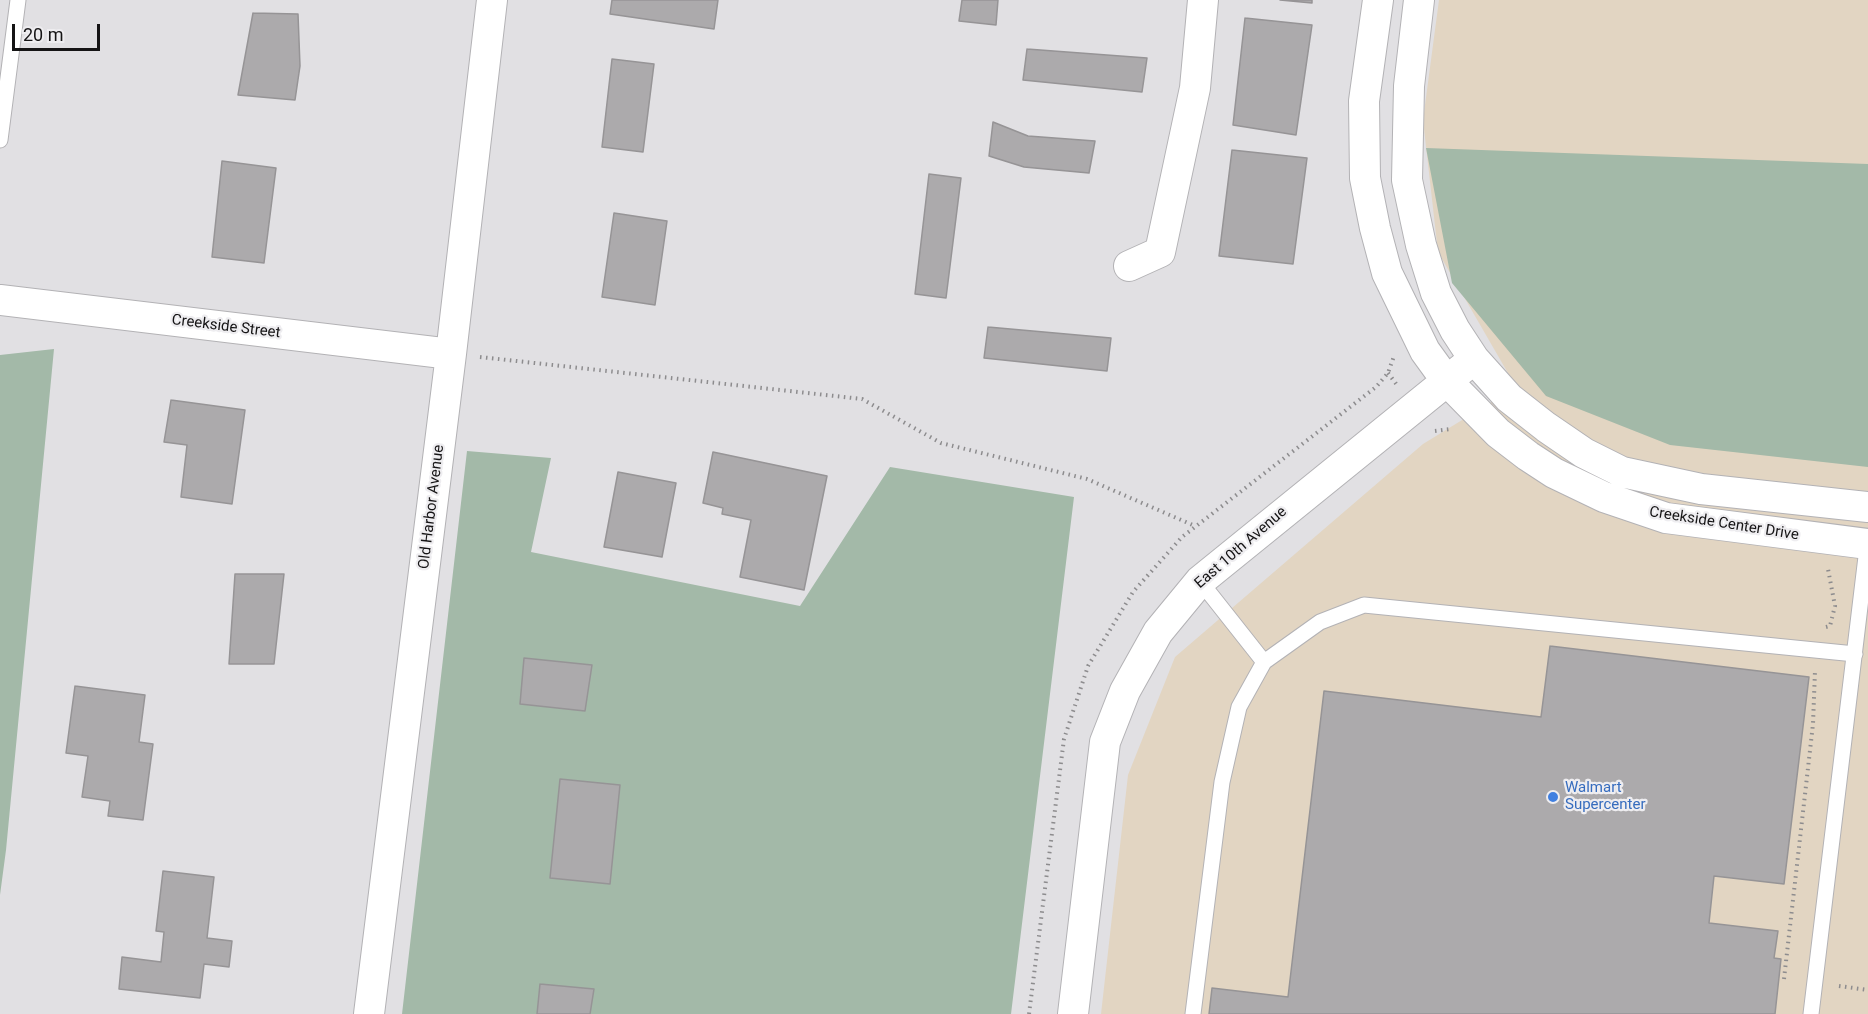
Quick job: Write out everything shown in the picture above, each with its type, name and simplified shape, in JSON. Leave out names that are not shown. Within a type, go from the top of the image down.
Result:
[{"type":"street","name":"Old Harbor Avenue","points":[[369,1014],[451,354],[492,0]]},
{"type":"street","points":[[1129,266],[1160,252],[1195,88],[1203,0]]},
{"type":"street","name":"Creekside Center Drive","points":[[1377,0],[1364,101],[1367,188],[1387,273],[1425,351],[1446,380],[1498,432],[1528,456],[1554,473],[1604,497],[1666,518],[1868,542]]},
{"type":"street","name":"Creekside Center Drive","points":[[1419,0],[1409,86],[1407,180],[1421,245],[1436,293],[1455,330],[1474,359],[1509,398],[1546,427],[1584,453],[1622,472],[1701,489],[1868,507]]},
{"type":"street","name":"Creekside Street","points":[[0,300],[451,354]]},
{"type":"street","name":"East 10th Avenue","points":[[1072,1014],[1105,742],[1125,690],[1158,632],[1200,580],[1474,359]]},
{"type":"lane","points":[[0,140],[18,0]]},
{"type":"lane","points":[[1811,1014],[1868,542]]},
{"type":"lane","points":[[1200,580],[1264,662]]},
{"type":"lane","points":[[1193,1014],[1222,782],[1239,706],[1264,662],[1320,622],[1364,605],[1855,654]]},
{"type":"path","points":[[1029,1014],[1064,739],[1088,666],[1133,592],[1182,537],[1376,387],[1388,373],[1394,356],[1392,344]]},
{"type":"path","points":[[451,354],[862,399],[941,442],[1087,478],[1196,526]]},
{"type":"path","points":[[1784,979],[1813,724],[1818,651]]},
{"type":"path","points":[[1839,986],[1868,990]]},
{"type":"shaded area","points":[[1439,0],[1868,0],[1868,1014],[1101,1014],[1128,775],[1175,657],[1423,444],[1516,387],[1438,252],[1423,120]]},
{"type":"green space","points":[[1426,148],[1868,164],[1868,467],[1670,445],[1546,396],[1452,283]]},
{"type":"green space","points":[[54,349],[6,850],[0,895],[0,355]]},
{"type":"green space","points":[[467,451],[551,458],[531,552],[800,606],[890,467],[1074,497],[1011,1014],[402,1014]]},
{"type":"building","points":[[612,0],[718,0],[714,29],[610,14]]},
{"type":"building","points":[[962,0],[998,0],[996,25],[959,21]]},
{"type":"building","points":[[1280,0],[1312,0],[1312,3]]},
{"type":"building","points":[[253,13],[298,14],[300,66],[295,100],[238,95]]},
{"type":"building","points":[[1245,18],[1312,25],[1296,135],[1233,125]]},
{"type":"building","points":[[1027,49],[1147,58],[1142,92],[1023,80]]},
{"type":"building","points":[[612,59],[654,64],[643,152],[602,147]]},
{"type":"building","points":[[993,122],[1028,136],[1095,141],[1089,173],[1024,167],[989,156]]},
{"type":"building","points":[[1232,150],[1307,158],[1293,264],[1219,256]]},
{"type":"building","points":[[222,161],[276,168],[264,263],[212,257]]},
{"type":"building","points":[[929,174],[961,178],[946,298],[915,294]]},
{"type":"building","points":[[614,213],[667,221],[655,305],[602,297]]},
{"type":"building","points":[[988,327],[1111,338],[1107,371],[984,358]]},
{"type":"building","points":[[171,400],[245,410],[232,504],[181,497],[187,445],[164,442]]},
{"type":"building","points":[[713,452],[827,476],[804,590],[740,577],[751,520],[722,514],[723,508],[703,503]]},
{"type":"building","points":[[618,472],[676,483],[662,557],[604,547]]},
{"type":"building","points":[[235,574],[284,574],[274,664],[229,664]]},
{"type":"building","name":"Walmart Supercenter","points":[[1550,646],[1809,677],[1784,884],[1714,876],[1709,923],[1778,931],[1774,958],[1781,959],[1775,1014],[1209,1014],[1212,988],[1288,997],[1324,691],[1541,717]]},
{"type":"building","points":[[524,658],[592,665],[585,711],[520,704]]},
{"type":"building","points":[[75,686],[145,695],[139,742],[153,744],[143,820],[108,816],[110,801],[82,797],[88,756],[66,753]]},
{"type":"building","points":[[560,779],[620,785],[610,884],[550,878]]},
{"type":"building","points":[[163,871],[214,877],[207,938],[232,941],[229,967],[204,964],[200,998],[119,989],[122,957],[161,962],[164,932],[156,931]]},
{"type":"building","points":[[540,984],[594,989],[590,1014],[537,1014]]},
{"type":"place","name":"Walmart Supercenter","points":[[1553,797]]}]
